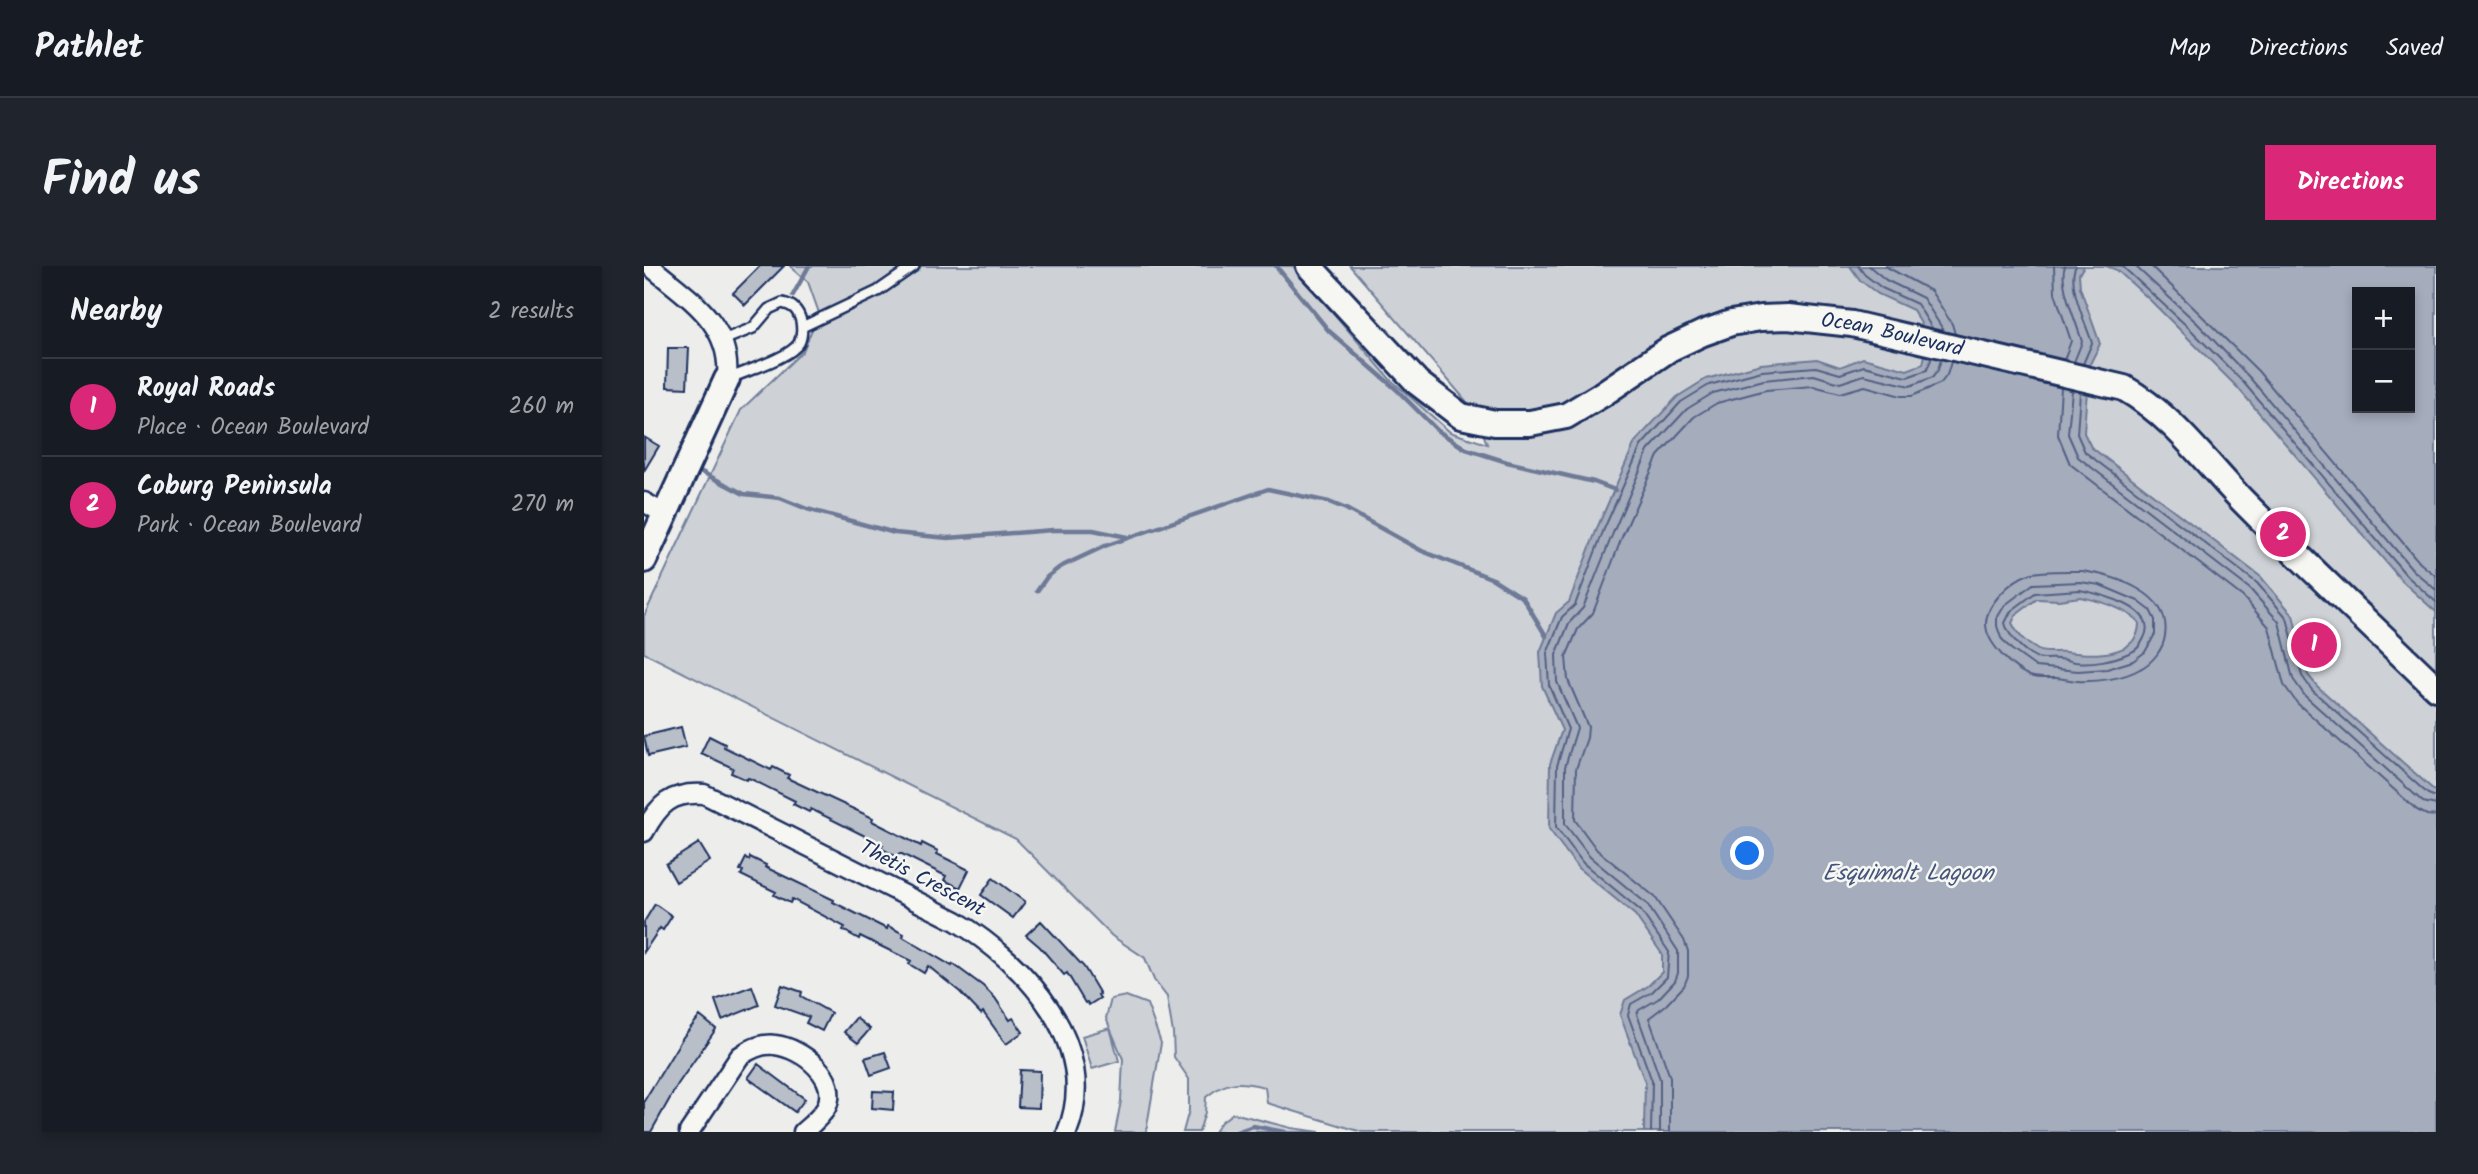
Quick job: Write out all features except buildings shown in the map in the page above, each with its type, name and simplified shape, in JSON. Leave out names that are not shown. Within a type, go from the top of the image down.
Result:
[{"type":"street","points":[[644,560],[727,379],[727,354],[723,340],[707,315],[650,266]]},
{"type":"street","name":"Ocean Boulevard","points":[[1310,266],[1418,383],[1461,416],[1495,423],[1530,423],[1566,415],[1669,349],[1731,323],[1761,318],[1819,319],[1918,339],[2124,388],[2165,417],[2241,499],[2436,688]]},
{"type":"street","points":[[644,502],[666,515]]},
{"type":"street","name":"Thetis Crescent","points":[[644,832],[667,800],[679,795],[704,794],[976,933],[1011,961],[1029,981],[1058,1023],[1075,1068],[1077,1086],[1072,1119],[1067,1132]]},
{"type":"street","points":[[689,1132],[740,1056],[750,1049],[775,1045],[812,1062],[824,1075],[828,1087],[825,1108],[803,1132]]},
{"type":"lane","points":[[802,327],[878,291],[914,266]]},
{"type":"lane","points":[[723,340],[753,328],[769,309],[782,303],[792,305],[799,313],[802,327],[799,343],[785,355],[727,379]]},
{"type":"shaded area","points":[[790,266],[1293,266],[1390,379],[1450,432],[1487,444],[1474,410],[1350,266],[2244,266],[2352,402],[2352,413],[2415,413],[2415,405],[2436,391],[2436,1132],[1362,1132],[1267,1103],[1265,1087],[1234,1083],[1220,1087],[1206,1097],[1199,1132],[1183,1132],[1189,1110],[1189,1079],[1174,1057],[1167,997],[1154,980],[1145,958],[1112,936],[1016,839],[644,653],[644,616],[741,410],[803,351],[819,313],[808,282]]},
{"type":"shaded area","points":[[1126,996],[1147,1004],[1161,1043],[1146,1132],[1115,1132],[1121,1101],[1123,1059],[1106,1018],[1111,999]]},
{"type":"shaded area","points":[[1110,1028],[1119,1061],[1092,1069],[1082,1036]]},
{"type":"shaded area","points":[[1233,1113],[1291,1128],[1320,1132],[1214,1132],[1221,1122]]},
{"type":"water","name":"Esquimalt Lagoon","points":[[1850,266],[2084,266],[2079,274],[2080,287],[2100,344],[2090,364],[2086,403],[2084,433],[2091,447],[2261,577],[2293,615],[2308,675],[2436,792],[2436,1132],[1644,1132],[1645,1082],[1620,1015],[1625,1000],[1648,986],[1662,972],[1662,954],[1635,915],[1578,868],[1549,829],[1550,764],[1562,730],[1542,686],[1540,652],[1556,613],[1569,602],[1598,526],[1635,442],[1677,397],[1706,379],[1761,364],[1817,359],[1840,367],[1863,358],[1907,370],[1923,364],[1929,337],[1913,310],[1878,294],[1860,280]],"holes":[[[2080,597],[2119,609],[2139,622],[2137,634],[2131,643],[2123,649],[2100,654],[2044,652],[2026,642],[2012,623],[2016,615],[2037,599]]]},
{"type":"water","points":[[2106,266],[2436,266],[2436,612],[2402,581],[2238,388],[2117,270]]},
{"type":"waterway","points":[[793,295],[809,266]]},
{"type":"waterway","points":[[1276,266],[1329,331],[1396,389],[1438,431],[1466,449],[1507,462],[1594,482],[1615,490]]},
{"type":"waterway","points":[[696,469],[744,494],[780,498],[807,509],[895,533],[948,538],[1053,530],[1093,530],[1127,537]]},
{"type":"waterway","points":[[1037,591],[1047,577],[1060,567],[1105,546],[1268,489],[1329,502],[1422,551],[1493,579],[1523,598],[1546,636]]},
{"type":"waterway","points":[[1236,1132],[1253,1126],[1285,1132]]},
{"type":"place","name":"Coburg Peninsula","points":[[2283,534]]},
{"type":"place","name":"Royal Roads","points":[[2314,645]]}]
